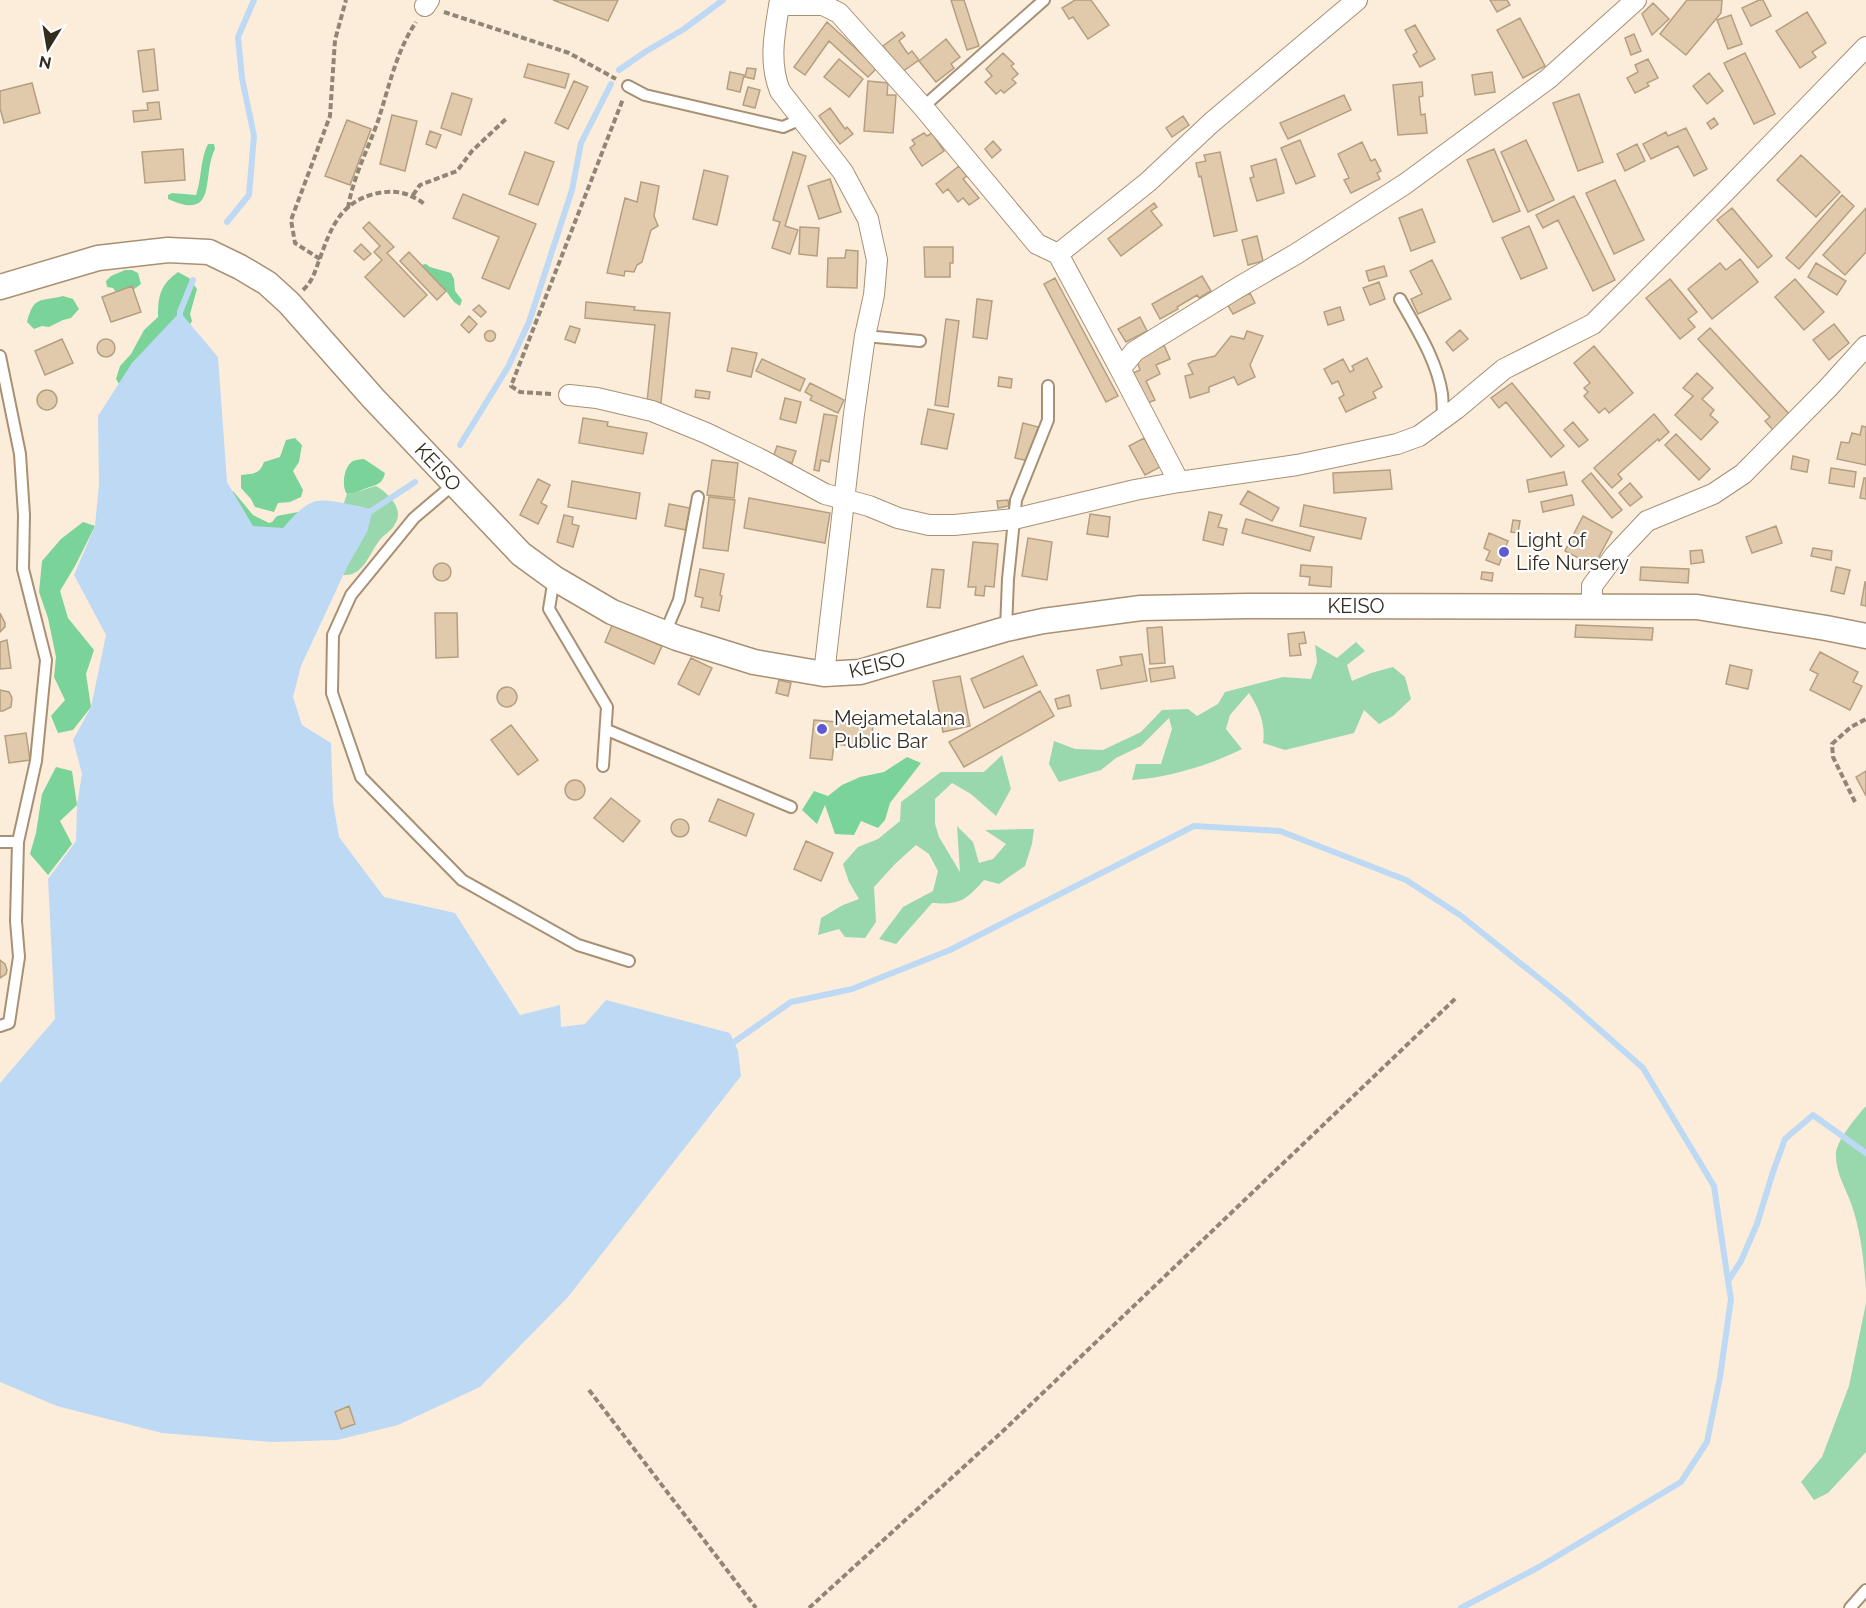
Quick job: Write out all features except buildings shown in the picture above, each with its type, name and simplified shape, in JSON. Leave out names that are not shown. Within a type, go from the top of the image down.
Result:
[{"type":"street","points":[[1058,254],[1148,182],[1211,123],[1358,0]]},
{"type":"street","points":[[1120,369],[1135,351],[1296,254],[1405,184],[1548,79],[1636,0]]},
{"type":"street","points":[[824,674],[843,498],[865,336],[874,295],[877,260],[868,219],[843,172],[780,91],[774,75],[773,48],[780,2],[822,5],[839,13],[923,107],[1036,244],[1058,254],[1179,482]]},
{"type":"street","points":[[569,395],[597,398],[652,411],[706,433],[825,494],[868,506],[898,518],[929,525],[1014,519],[1092,499],[1179,482],[1297,465],[1397,444],[1419,436],[1504,369],[1593,324],[1866,47]]},
{"type":"street","name":"KEISO","points":[[0,287],[98,258],[168,250],[209,252],[240,267],[267,283],[290,303],[373,398],[522,554],[554,578],[612,612],[665,634],[754,662],[824,674],[860,672],[1006,629],[1043,621],[1141,608],[1247,606],[1697,607],[1866,636]]},
{"type":"street","points":[[1592,608],[1592,586],[1615,555],[1647,521],[1713,494],[1743,474],[1866,346]]},
{"type":"lane","points":[[923,107],[1044,0]]},
{"type":"lane","points":[[628,86],[645,95],[783,127],[801,119]]},
{"type":"lane","points":[[1400,298],[1430,353],[1443,395],[1444,418]]},
{"type":"lane","points":[[865,336],[920,341]]},
{"type":"lane","points":[[0,356],[20,454],[24,515],[23,568],[46,660],[36,761],[18,842],[16,921],[19,957],[9,1023],[0,1026]]},
{"type":"lane","points":[[1006,629],[1008,579],[1016,500],[1048,420],[1048,386]]},
{"type":"lane","points":[[454,484],[414,518],[351,595],[333,635],[332,693],[361,777],[462,880],[579,945],[629,961]]},
{"type":"lane","points":[[665,634],[679,600],[698,497]]},
{"type":"lane","points":[[554,578],[549,609],[607,707],[603,766]]},
{"type":"lane","points":[[606,730],[791,807]]},
{"type":"lane","points":[[0,842],[18,842]]},
{"type":"lane","points":[[1850,1608],[1866,1590]]},
{"type":"path","points":[[320,259],[295,243],[291,220],[330,116],[335,40],[346,0]]},
{"type":"path","points":[[348,208],[350,194],[378,120],[394,65],[427,3],[568,53],[628,86],[511,386],[520,392],[569,395]]},
{"type":"path","points":[[413,196],[420,185],[457,171],[472,152],[507,118]]},
{"type":"path","points":[[290,303],[312,282],[328,237],[342,212],[364,197],[389,190],[413,196],[426,205]]},
{"type":"path","points":[[1855,802],[1833,757],[1832,744],[1851,727],[1866,719]]},
{"type":"path","points":[[809,1608],[1003,1431],[1457,997]]},
{"type":"path","points":[[589,1390],[756,1608]]},
{"type":"green space","points":[[208,144],[214,144],[215,149],[202,200],[195,205],[184,205],[168,199],[168,195],[172,193],[196,195]]},
{"type":"green space","points":[[426,264],[451,273],[455,291],[462,300],[460,306],[421,265]]},
{"type":"green space","points":[[125,270],[138,273],[141,284],[133,290],[131,286],[116,292],[113,288],[107,287],[106,281],[111,276]]},
{"type":"green space","points":[[178,272],[189,278],[197,289],[190,314],[192,321],[188,328],[122,389],[116,379],[120,366],[131,354],[144,330],[158,317],[161,292],[167,282]]},
{"type":"green space","points":[[63,296],[73,299],[79,309],[71,318],[49,327],[42,326],[34,329],[27,322],[35,303]]},
{"type":"green space","points":[[295,438],[302,445],[299,462],[293,471],[303,490],[301,497],[290,502],[278,503],[274,512],[255,507],[241,488],[241,475],[255,473],[264,462],[280,457],[286,440]]},
{"type":"green space","points":[[364,459],[385,473],[384,477],[376,485],[347,494],[344,481],[347,467],[353,461]]},
{"type":"green space","points":[[376,486],[394,502],[398,518],[394,526],[379,541],[361,569],[350,575],[343,575],[347,567],[342,509],[347,494]]},
{"type":"green space","points":[[233,491],[253,515],[269,523],[277,516],[298,512],[302,524],[267,546],[226,498]]},
{"type":"green space","points":[[83,522],[95,526],[60,591],[68,618],[94,650],[86,674],[91,707],[73,730],[58,733],[51,716],[65,700],[54,677],[56,657],[48,618],[39,592],[42,561],[61,539]]},
{"type":"green space","points":[[1356,642],[1365,651],[1347,665],[1352,681],[1393,667],[1405,677],[1411,699],[1393,716],[1379,724],[1364,710],[1354,733],[1285,750],[1263,743],[1261,717],[1249,693],[1230,715],[1226,729],[1242,749],[1216,761],[1175,773],[1132,780],[1136,764],[1161,764],[1172,729],[1169,718],[1141,746],[1116,758],[1101,770],[1059,782],[1049,764],[1054,741],[1075,749],[1103,750],[1141,732],[1162,710],[1188,709],[1197,716],[1218,704],[1225,692],[1283,677],[1311,679],[1317,662],[1315,645],[1337,658]]},
{"type":"green space","points":[[1002,755],[1011,789],[996,816],[971,794],[952,783],[935,799],[935,824],[939,837],[960,872],[957,826],[973,842],[979,863],[993,859],[1006,844],[985,830],[1034,829],[1025,866],[999,884],[984,880],[967,897],[956,902],[932,903],[896,944],[879,939],[903,907],[933,891],[938,871],[929,854],[916,845],[874,887],[876,922],[865,938],[845,937],[839,929],[818,935],[821,918],[859,899],[849,882],[843,864],[858,847],[878,839],[900,821],[901,802],[941,772],[984,772]]},
{"type":"green space","points":[[907,757],[921,763],[890,803],[885,820],[878,828],[861,821],[854,835],[835,834],[825,805],[817,824],[802,810],[814,791],[828,796],[842,785],[860,777],[884,772]]},
{"type":"green space","points":[[56,767],[72,771],[77,805],[60,821],[72,844],[48,875],[30,854],[42,794]]},
{"type":"green space","points":[[1866,1106],[1866,1289],[1858,1227],[1839,1174],[1836,1153],[1844,1135]]},
{"type":"green space","points":[[1866,1303],[1866,1452],[1828,1493],[1814,1500],[1801,1482],[1822,1457],[1849,1386]]},
{"type":"water","points":[[180,312],[218,357],[227,482],[253,526],[283,528],[302,509],[322,500],[373,509],[367,532],[347,567],[301,666],[293,697],[302,725],[331,743],[333,802],[339,837],[384,897],[455,913],[520,1015],[560,1005],[561,1027],[585,1024],[606,1000],[730,1033],[738,1051],[741,1076],[568,1297],[480,1387],[398,1425],[337,1440],[272,1442],[162,1433],[57,1406],[0,1382],[0,1083],[55,1019],[48,879],[76,841],[77,805],[82,774],[73,740],[91,707],[106,635],[74,575],[95,526],[99,484],[98,416],[132,363]]},
{"type":"waterway","points":[[227,222],[249,195],[254,136],[242,78],[238,37],[254,0]]},
{"type":"waterway","points":[[619,70],[684,29],[723,0]]},
{"type":"waterway","points":[[460,445],[508,367],[529,322],[572,190],[581,143],[611,84]]},
{"type":"waterway","points":[[180,319],[180,312],[193,280]]},
{"type":"waterway","points":[[368,513],[415,482]]},
{"type":"waterway","points":[[728,1044],[791,1002],[852,989],[950,950],[1194,826],[1280,831],[1406,880],[1460,915],[1565,999],[1643,1068],[1714,1186],[1728,1281]]},
{"type":"waterway","points":[[1461,1608],[1539,1567],[1681,1482],[1707,1442],[1720,1377],[1731,1299],[1728,1281],[1741,1261],[1757,1224],[1785,1139],[1813,1115],[1866,1153]]},
{"type":"place","name":"Light of Life Nursery","points":[[1504,552]]},
{"type":"place","name":"Mejametalana Public Bar","points":[[822,729]]}]
